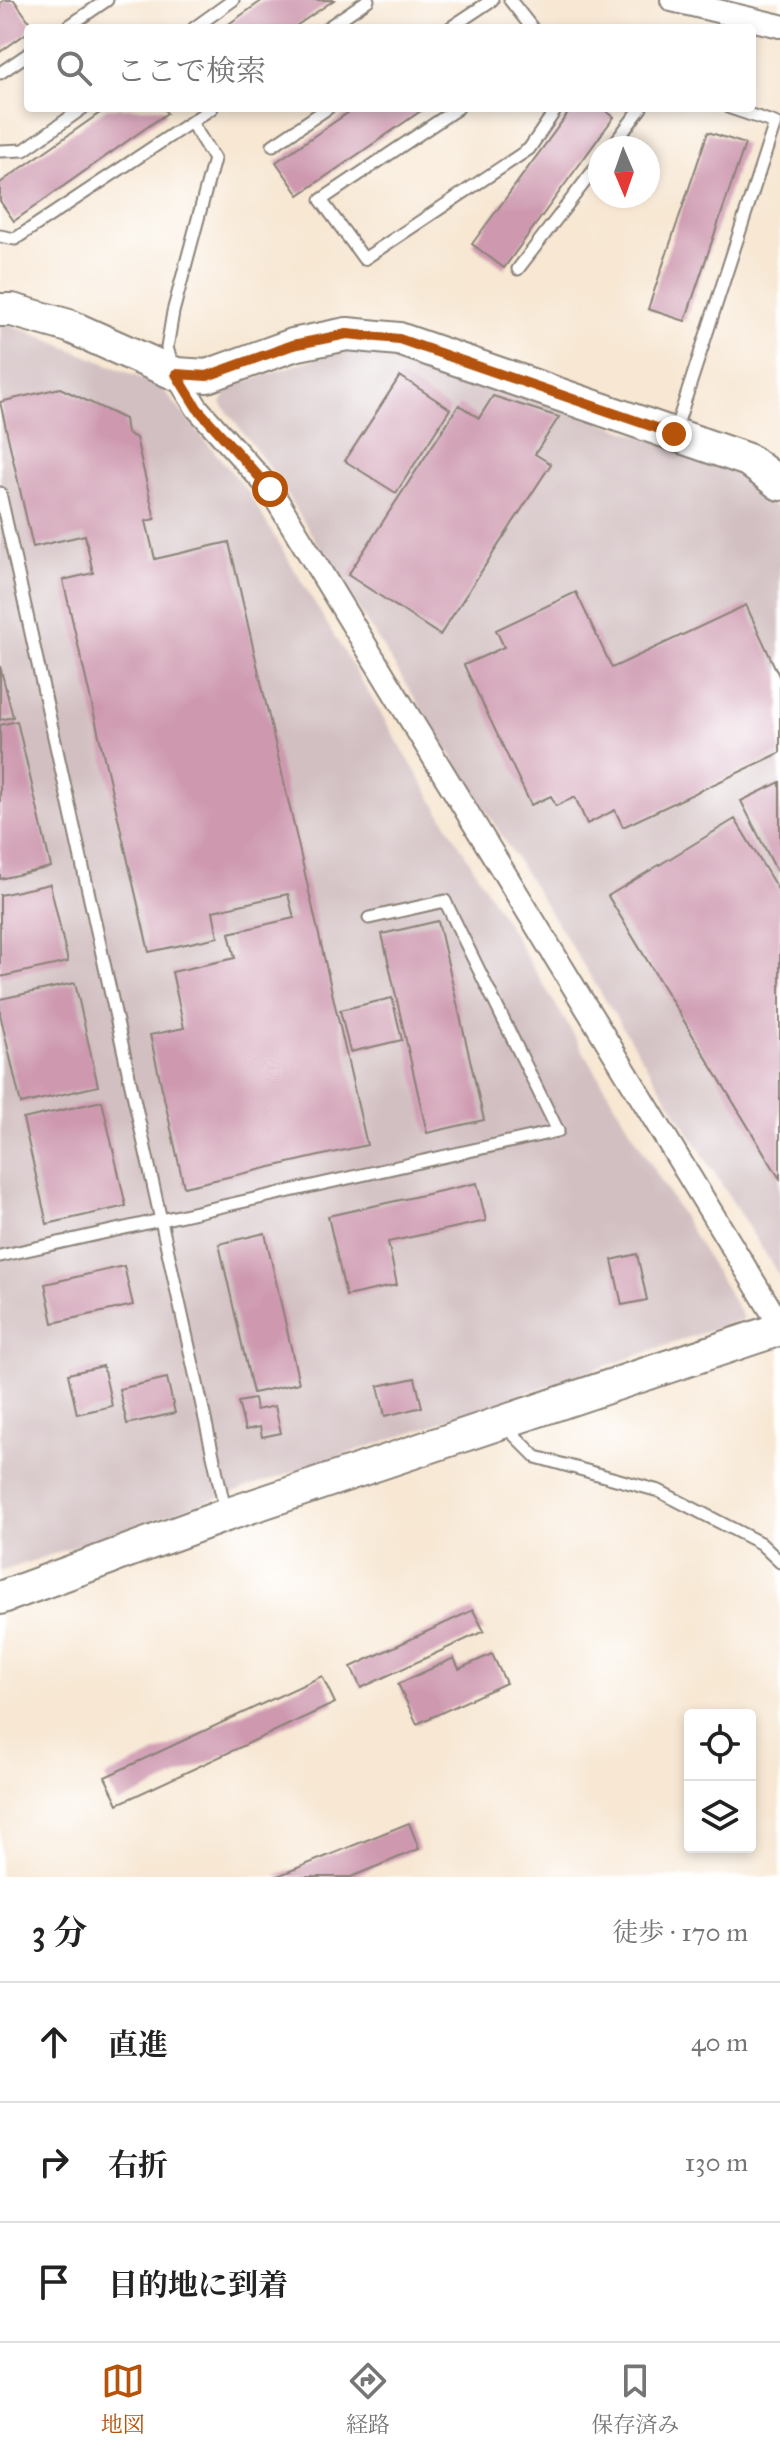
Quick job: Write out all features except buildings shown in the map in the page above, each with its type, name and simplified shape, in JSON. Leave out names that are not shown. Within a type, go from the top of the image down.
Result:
[{"type":"street","points":[[672,0],[780,26]]},
{"type":"street","points":[[0,310],[12,310],[69,326],[176,374],[207,376],[293,345],[347,334],[399,339],[748,460],[780,484]]},
{"type":"street","points":[[0,1598],[226,1515],[780,1327],[270,489],[197,408],[176,374]]},
{"type":"lane","points":[[72,24],[107,0]]},
{"type":"lane","points":[[200,24],[233,0]]},
{"type":"lane","points":[[333,24],[368,0]]},
{"type":"lane","points":[[456,24],[492,0]]},
{"type":"lane","points":[[510,0],[529,24]]},
{"type":"lane","points":[[0,73],[24,57]]},
{"type":"lane","points":[[0,151],[24,150],[77,112]]},
{"type":"lane","points":[[0,236],[15,239],[206,112]]},
{"type":"lane","points":[[273,145],[322,112]]},
{"type":"lane","points":[[452,112],[321,200],[364,259],[529,149],[554,112]]},
{"type":"lane","points":[[620,136],[638,112]]},
{"type":"lane","points":[[674,434],[775,123],[742,112]]},
{"type":"lane","points":[[176,374],[167,348],[169,336],[214,159],[191,122]]},
{"type":"lane","points":[[518,269],[588,178]]},
{"type":"lane","points":[[0,493],[226,1515]]},
{"type":"lane","points":[[0,1256],[558,1131],[445,901],[369,918]]},
{"type":"lane","points":[[502,1423],[536,1457],[659,1491],[760,1543],[780,1562]]},
{"type":"shaded area","points":[[0,320],[160,386],[248,492],[744,1319],[0,1572]]},
{"type":"shaded area","points":[[341,350],[408,357],[736,468],[780,512],[780,1277],[269,467],[221,403],[230,387]]},
{"type":"route","points":[[270,489],[197,408],[176,374],[207,376],[293,345],[347,334],[399,339],[674,434]]}]
